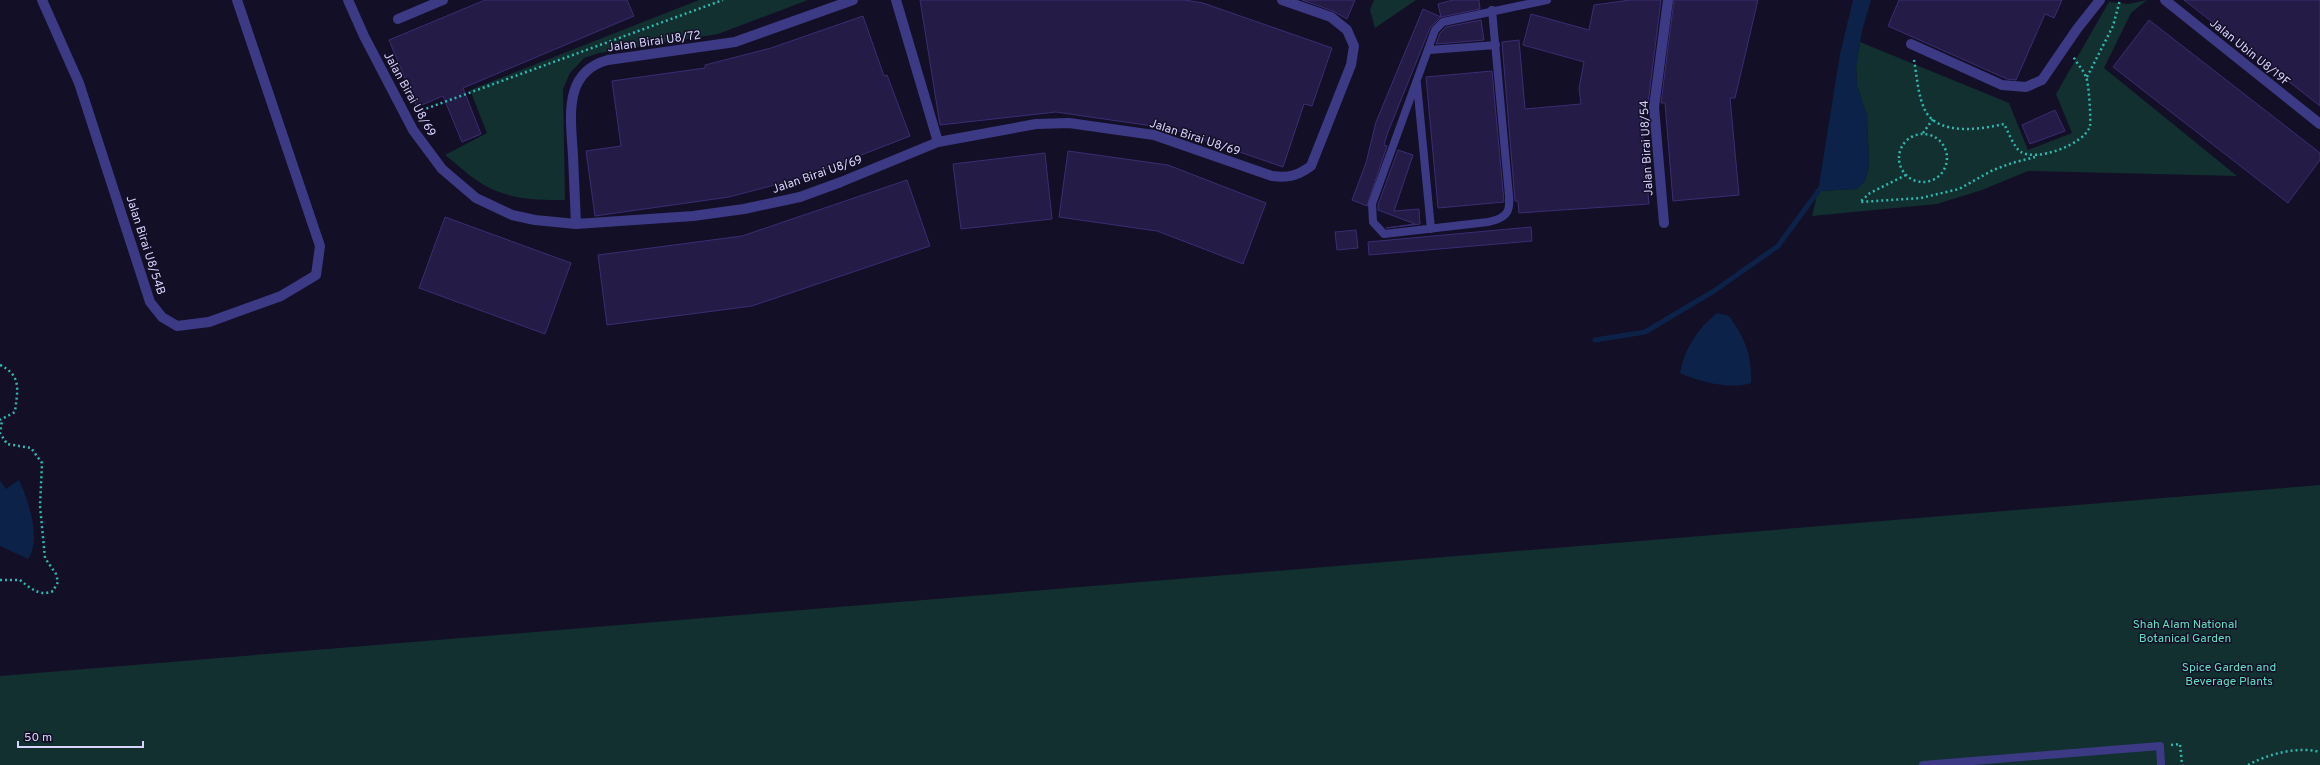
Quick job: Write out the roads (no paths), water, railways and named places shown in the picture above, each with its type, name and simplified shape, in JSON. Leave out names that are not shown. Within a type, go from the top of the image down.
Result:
[{"type":"street","name":"Jalan Birai U8/54B","points":[[42,0],[79,83],[150,302],[162,317],[177,326],[209,322],[274,298],[316,275],[320,246],[237,0]]},
{"type":"street","name":"Jalan Birai U8/69","points":[[348,0],[364,36],[408,116],[414,130],[442,169],[476,198],[512,215],[535,220],[576,224],[693,216],[770,204],[800,196],[841,182],[938,142],[1036,124],[1069,123],[1154,135],[1272,176],[1286,178],[1299,175],[1311,166],[1352,66],[1354,51],[1353,40],[1347,30],[1331,18],[1282,0]]},
{"type":"street","points":[[398,19],[443,0]]},
{"type":"street","name":"Jalan Birai U8/72","points":[[576,224],[570,106],[579,80],[592,65],[608,60],[735,42],[853,0]]},
{"type":"street","points":[[896,0],[938,142]]},
{"type":"street","name":"Jalan Birai U8/54","points":[[1664,223],[1654,107],[1668,0]]},
{"type":"street","points":[[1911,44],[2002,85],[2016,88],[2034,85],[2042,80],[2067,42],[2100,0]]},
{"type":"street","name":"Jalan Ubin U8/19F","points":[[2165,0],[2320,124]]},
{"type":"lane","points":[[1492,10],[1510,205],[1507,213],[1502,219],[1488,222],[1384,234],[1375,227],[1372,214],[1372,204],[1436,30],[1443,22],[1492,10],[1547,0]]},
{"type":"lane","points":[[1429,50],[1496,45]]},
{"type":"lane","points":[[1417,81],[1431,229]]},
{"type":"lane","points":[[1923,765],[2160,746],[2161,765]]},
{"type":"water","points":[[1853,0],[1871,0],[1862,31],[1856,66],[1857,85],[1867,115],[1869,165],[1865,181],[1857,189],[1818,191],[1840,54]]},
{"type":"water","points":[[1717,313],[1729,316],[1743,339],[1749,355],[1751,383],[1734,386],[1716,384],[1680,373],[1685,355],[1693,340],[1703,326]]},
{"type":"water","points":[[19,480],[29,508],[34,530],[32,551],[28,559],[0,546],[0,481],[6,489]]},
{"type":"waterway","points":[[1595,340],[1645,332],[1714,291],[1778,246],[1822,186]]},
{"type":"park label","name":"Shah Alam National Botanical Garden","points":[[2185,631]]},
{"type":"park label","name":"Spice Garden and Beverage Plants","points":[[2229,674]]}]
